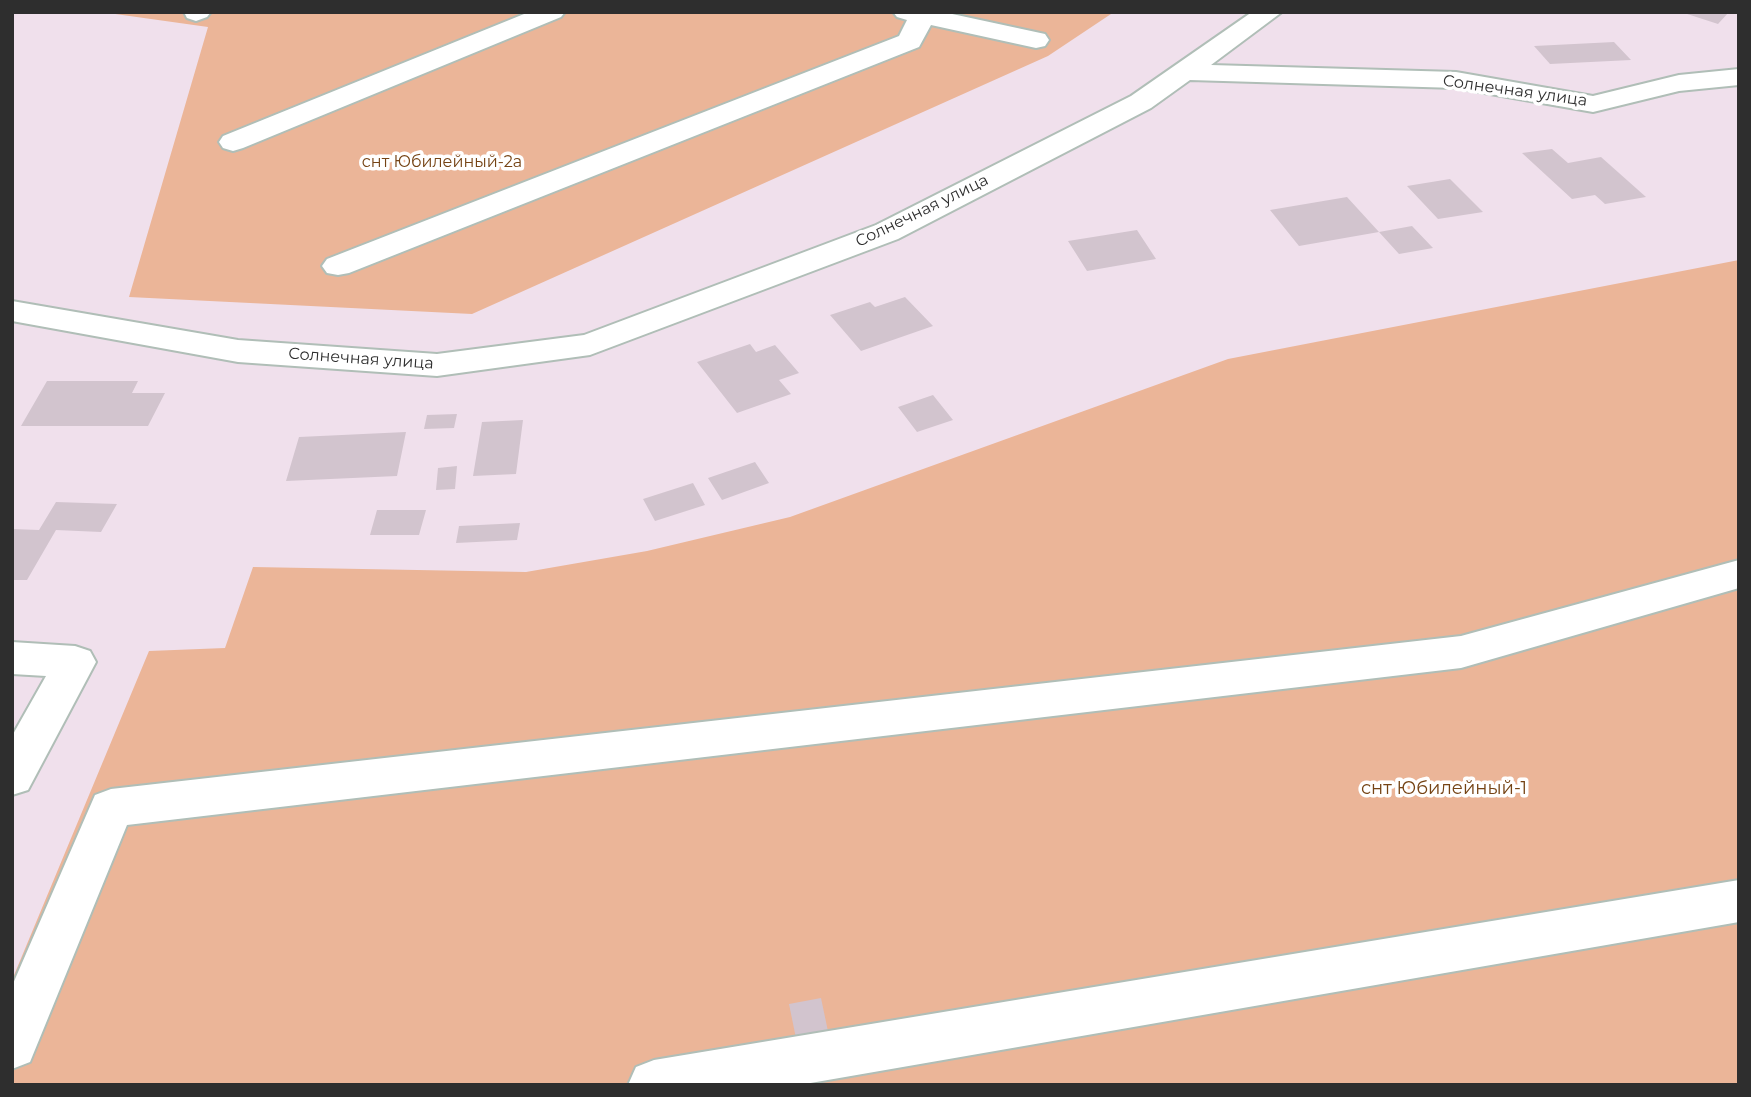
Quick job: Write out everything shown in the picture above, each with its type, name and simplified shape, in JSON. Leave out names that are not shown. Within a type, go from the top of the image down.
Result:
[{"type":"street","points":[[233,142],[552,12]]},
{"type":"street","points":[[1184,72],[1269,12]]},
{"type":"street","points":[[338,266],[910,41],[914,14],[1036,40]]},
{"type":"street","name":"Солнечная улица","points":[[12,311],[238,351],[437,365],[590,345],[887,232],[1141,102],[1184,72],[1456,80],[1593,104],[1679,83],[1739,77]]},
{"type":"street","points":[[12,1045],[111,808],[1461,652],[1739,574]]},
{"type":"street","points":[[12,658],[75,662],[12,777]]},
{"type":"street","points":[[654,1085],[1739,901]]},
{"type":"green space","name":"снт Юбилейный-2а","points":[[101,12],[1114,12],[1048,56],[472,314],[129,297],[208,27]]},
{"type":"green space","name":"снт Юбилейный-1","points":[[1739,260],[1739,1085],[12,1085],[12,980],[149,651],[225,648],[253,567],[526,572],[647,551],[790,517],[1228,359]]},
{"type":"building","points":[[1681,12],[1729,12],[1718,24]]},
{"type":"building","points":[[1614,42],[1631,60],[1550,64],[1534,46]]},
{"type":"building","points":[[1552,149],[1568,163],[1601,157],[1646,197],[1605,204],[1595,195],[1572,199],[1522,153]]},
{"type":"building","points":[[1450,179],[1483,212],[1438,219],[1407,186]]},
{"type":"building","points":[[1347,197],[1379,232],[1299,246],[1270,210]]},
{"type":"building","points":[[1412,226],[1433,248],[1399,254],[1379,232]]},
{"type":"building","points":[[1137,230],[1156,259],[1087,271],[1068,241]]},
{"type":"building","points":[[905,297],[933,326],[861,351],[830,315],[870,302],[875,307]]},
{"type":"building","points":[[750,344],[756,352],[775,345],[799,373],[779,380],[791,394],[737,413],[697,362]]},
{"type":"building","points":[[47,381],[138,381],[132,393],[165,393],[148,426],[21,426]]},
{"type":"building","points":[[933,395],[953,420],[917,432],[898,407]]},
{"type":"building","points":[[457,414],[454,428],[424,429],[427,415]]},
{"type":"building","points":[[523,420],[516,474],[473,476],[482,422]]},
{"type":"building","points":[[406,432],[397,476],[286,481],[299,437]]},
{"type":"building","points":[[755,462],[769,483],[722,500],[708,478]]},
{"type":"building","points":[[457,466],[455,489],[436,490],[438,468]]},
{"type":"building","points":[[693,483],[705,505],[655,521],[643,499]]},
{"type":"building","points":[[56,502],[117,504],[101,532],[56,530],[27,580],[12,580],[12,529],[39,530]]},
{"type":"building","points":[[377,510],[426,510],[419,535],[370,535]]},
{"type":"building","points":[[520,523],[517,540],[456,543],[459,526]]},
{"type":"building","points":[[821,998],[830,1041],[798,1048],[789,1004]]}]
